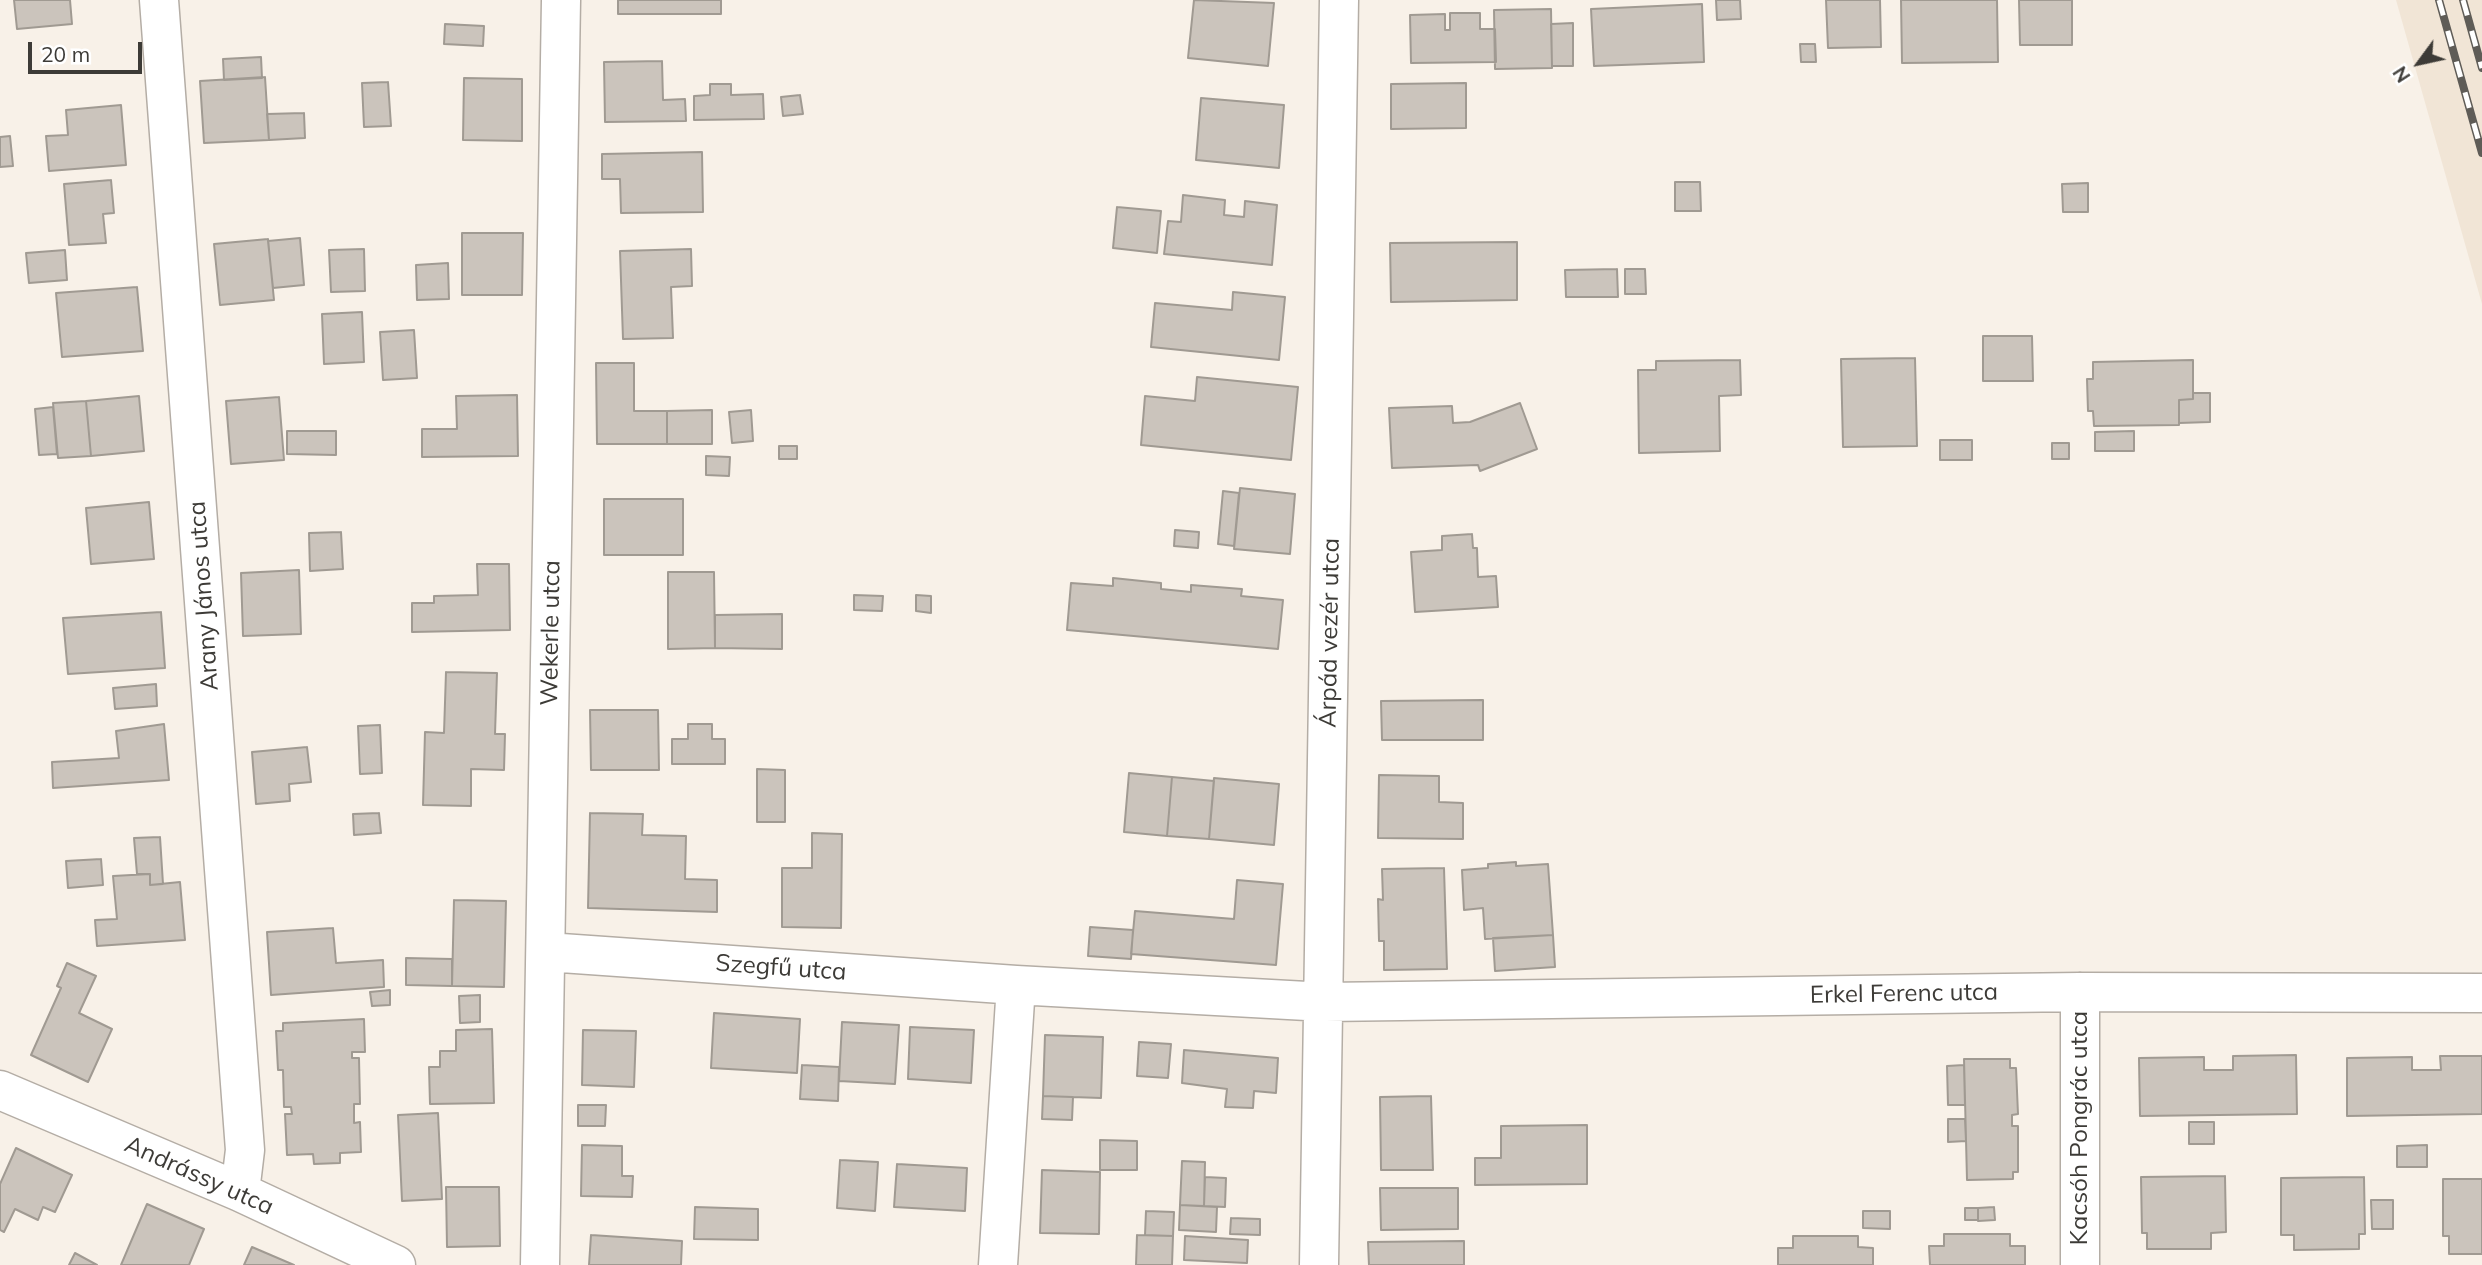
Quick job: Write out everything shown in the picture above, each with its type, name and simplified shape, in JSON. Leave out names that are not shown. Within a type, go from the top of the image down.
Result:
[{"type":"street","name":"Arany János utca","points":[[159,0],[245,1150],[240,1192]]},
{"type":"street","name":"Wekerle utca","points":[[540,1265],[561,0]]},
{"type":"street","name":"Árpád vezér utca","points":[[1319,1265],[1339,0]]},
{"type":"street","name":"Szegfű utca","points":[[547,952],[1016,985],[1325,1002]]},
{"type":"street","points":[[998,1265],[1016,985]]},
{"type":"street","name":"Erkel Ferenc utca","points":[[1325,1002],[2080,992],[2482,993]]},
{"type":"street","name":"Kacsóh Pongrác utca","points":[[2080,992],[2080,1265]]},
{"type":"street","name":"Andrássy utca","points":[[0,1090],[240,1192],[396,1265]]},
{"type":"shaded area","points":[[2396,0],[2482,0],[2482,304]]},
{"type":"building","points":[[14,0],[70,0],[72,24],[17,29]]},
{"type":"building","points":[[618,0],[721,0],[721,14],[618,14]]},
{"type":"building","points":[[1194,0],[1274,3],[1268,66],[1188,58]]},
{"type":"building","points":[[1716,0],[1740,0],[1741,19],[1717,20]]},
{"type":"building","points":[[1826,0],[1880,0],[1881,47],[1828,48]]},
{"type":"building","points":[[1901,0],[1997,0],[1998,62],[1902,63]]},
{"type":"building","points":[[2019,0],[2072,0],[2072,45],[2020,45]]},
{"type":"building","points":[[1702,4],[1704,62],[1594,66],[1591,9]]},
{"type":"building","points":[[1551,9],[1552,68],[1495,69],[1494,10]]},
{"type":"building","points":[[1450,13],[1480,13],[1480,29],[1495,29],[1496,62],[1411,63],[1410,15],[1445,14],[1445,30],[1450,30]]},
{"type":"building","points":[[1573,23],[1573,66],[1552,66],[1551,24]]},
{"type":"building","points":[[445,24],[484,26],[483,46],[444,44]]},
{"type":"building","points":[[1800,44],[1815,44],[1816,62],[1801,62]]},
{"type":"building","points":[[261,57],[262,78],[224,80],[223,59]]},
{"type":"building","points":[[662,61],[663,100],[685,99],[686,121],[605,122],[604,62]]},
{"type":"building","points":[[265,77],[269,140],[204,143],[200,81]]},
{"type":"building","points":[[464,78],[522,79],[522,141],[463,140]]},
{"type":"building","points":[[388,82],[391,126],[364,127],[362,83]]},
{"type":"building","points":[[1466,83],[1466,128],[1391,129],[1391,84]]},
{"type":"building","points":[[710,84],[731,84],[731,95],[763,94],[764,119],[694,120],[694,96],[710,95]]},
{"type":"building","points":[[800,95],[803,114],[783,116],[781,97]]},
{"type":"building","points":[[1201,98],[1284,105],[1279,168],[1196,160]]},
{"type":"building","points":[[121,105],[126,165],[49,171],[46,136],[68,135],[66,110]]},
{"type":"building","points":[[304,113],[305,138],[269,140],[267,114]]},
{"type":"building","points":[[10,136],[13,166],[0,167],[0,137]]},
{"type":"building","points":[[702,152],[703,212],[621,213],[620,179],[602,179],[602,154]]},
{"type":"building","points":[[111,180],[114,213],[103,214],[106,243],[69,245],[64,184]]},
{"type":"building","points":[[1675,182],[1700,182],[1701,211],[1675,211]]},
{"type":"building","points":[[2088,183],[2088,212],[2063,212],[2062,184]]},
{"type":"building","points":[[1183,195],[1225,200],[1224,215],[1244,217],[1245,201],[1277,205],[1272,265],[1164,254],[1168,221],[1181,222]]},
{"type":"building","points":[[1117,207],[1161,211],[1157,253],[1113,248]]},
{"type":"building","points":[[462,233],[523,233],[522,295],[462,295]]},
{"type":"building","points":[[300,238],[304,285],[273,288],[268,241]]},
{"type":"building","points":[[268,239],[274,300],[220,305],[214,244]]},
{"type":"building","points":[[1517,242],[1517,300],[1391,302],[1390,243]]},
{"type":"building","points":[[364,249],[365,291],[331,292],[329,250]]},
{"type":"building","points":[[691,249],[692,286],[671,287],[673,338],[623,339],[620,251]]},
{"type":"building","points":[[65,250],[67,280],[29,283],[26,253]]},
{"type":"building","points":[[448,263],[449,299],[417,300],[416,265]]},
{"type":"building","points":[[1617,269],[1618,297],[1566,297],[1565,270]]},
{"type":"building","points":[[1625,269],[1645,269],[1646,294],[1625,294]]},
{"type":"building","points":[[137,287],[143,351],[62,357],[56,293]]},
{"type":"building","points":[[1233,292],[1285,297],[1279,360],[1151,347],[1155,303],[1232,310]]},
{"type":"building","points":[[362,312],[364,362],[324,364],[322,314]]},
{"type":"building","points":[[414,330],[417,378],[383,380],[380,332]]},
{"type":"building","points":[[1983,336],[2032,336],[2033,381],[1983,381]]},
{"type":"building","points":[[1915,358],[1917,446],[1843,447],[1841,359]]},
{"type":"building","points":[[1740,360],[1741,395],[1719,396],[1720,451],[1639,453],[1638,370],[1656,370],[1656,361]]},
{"type":"building","points":[[2193,360],[2193,399],[2179,400],[2179,425],[2094,426],[2093,411],[2088,411],[2087,379],[2093,379],[2093,362]]},
{"type":"building","points":[[596,363],[634,363],[634,411],[667,411],[667,444],[597,444]]},
{"type":"building","points":[[1197,377],[1298,387],[1291,460],[1141,445],[1145,396],[1195,401]]},
{"type":"building","points":[[2193,393],[2210,393],[2210,422],[2179,423],[2179,400],[2193,399]]},
{"type":"building","points":[[517,395],[518,456],[422,457],[422,429],[457,429],[456,396]]},
{"type":"building","points":[[139,396],[144,451],[91,456],[86,401]]},
{"type":"building","points":[[279,397],[284,460],[231,464],[226,401]]},
{"type":"building","points":[[86,401],[91,456],[58,458],[53,403]]},
{"type":"building","points":[[1520,403],[1537,449],[1480,471],[1478,465],[1392,468],[1389,408],[1452,406],[1453,423],[1470,422]]},
{"type":"building","points":[[53,407],[57,454],[39,455],[35,409]]},
{"type":"building","points":[[712,410],[712,444],[667,444],[667,411]]},
{"type":"building","points":[[751,410],[753,441],[732,443],[729,412]]},
{"type":"building","points":[[287,431],[336,431],[336,455],[287,454]]},
{"type":"building","points":[[2134,431],[2134,451],[2095,451],[2095,432]]},
{"type":"building","points":[[1940,440],[1972,440],[1972,460],[1940,460]]},
{"type":"building","points":[[2052,443],[2069,443],[2069,459],[2052,459]]},
{"type":"building","points":[[779,446],[797,446],[797,459],[779,459]]},
{"type":"building","points":[[706,456],[730,457],[729,476],[706,475]]},
{"type":"building","points":[[1240,488],[1295,494],[1290,554],[1234,549]]},
{"type":"building","points":[[1223,491],[1239,493],[1234,546],[1218,544]]},
{"type":"building","points":[[604,499],[683,499],[683,555],[604,555]]},
{"type":"building","points":[[149,502],[154,559],[91,564],[86,508]]},
{"type":"building","points":[[1175,530],[1199,532],[1198,548],[1174,546]]},
{"type":"building","points":[[341,532],[343,569],[310,571],[309,533]]},
{"type":"building","points":[[1472,534],[1473,548],[1477,548],[1478,577],[1496,576],[1498,607],[1415,612],[1411,552],[1442,550],[1442,536]]},
{"type":"building","points":[[477,564],[509,564],[510,630],[412,632],[412,603],[434,603],[434,596],[478,595]]},
{"type":"building","points":[[299,570],[301,634],[243,636],[241,573]]},
{"type":"building","points":[[668,572],[714,572],[715,648],[668,649]]},
{"type":"building","points":[[1113,578],[1161,583],[1161,589],[1191,592],[1191,585],[1242,589],[1241,596],[1283,600],[1278,649],[1067,630],[1071,583],[1113,586]]},
{"type":"building","points":[[854,595],[883,596],[882,611],[854,610]]},
{"type":"building","points":[[916,595],[931,596],[931,613],[916,611]]},
{"type":"building","points":[[161,612],[165,668],[68,674],[63,618]]},
{"type":"building","points":[[782,614],[782,649],[715,648],[715,615]]},
{"type":"building","points":[[446,672],[497,673],[495,734],[505,734],[504,770],[471,769],[471,806],[423,805],[425,732],[444,733]]},
{"type":"building","points":[[156,684],[157,706],[115,709],[113,688]]},
{"type":"building","points":[[1483,700],[1483,740],[1382,740],[1381,701]]},
{"type":"building","points":[[590,710],[658,710],[659,770],[591,770]]},
{"type":"building","points":[[164,724],[169,780],[53,788],[52,762],[119,758],[116,731]]},
{"type":"building","points":[[688,724],[712,724],[712,739],[725,739],[725,764],[672,764],[672,739],[688,739]]},
{"type":"building","points":[[380,725],[382,773],[360,774],[358,726]]},
{"type":"building","points":[[307,747],[311,782],[289,784],[290,801],[256,804],[252,752]]},
{"type":"building","points":[[757,769],[785,770],[785,822],[757,822]]},
{"type":"building","points":[[1129,773],[1172,777],[1167,836],[1124,832]]},
{"type":"building","points":[[1379,775],[1439,776],[1439,802],[1463,803],[1463,839],[1378,838]]},
{"type":"building","points":[[1172,777],[1214,781],[1209,839],[1167,836]]},
{"type":"building","points":[[1214,778],[1279,784],[1274,845],[1209,839]]},
{"type":"building","points":[[379,813],[381,833],[354,835],[353,814]]},
{"type":"building","points":[[590,813],[643,814],[642,835],[686,836],[685,879],[717,880],[717,912],[588,908]]},
{"type":"building","points":[[812,833],[842,834],[841,928],[782,927],[782,868],[812,868]]},
{"type":"building","points":[[160,837],[163,884],[150,885],[150,874],[137,874],[134,838]]},
{"type":"building","points":[[101,859],[103,885],[68,888],[66,861]]},
{"type":"building","points":[[1516,862],[1516,866],[1548,864],[1553,935],[1485,939],[1483,908],[1464,910],[1462,870],[1488,868],[1488,864]]},
{"type":"building","points":[[1444,868],[1447,969],[1384,970],[1384,941],[1379,941],[1378,899],[1383,900],[1382,869]]},
{"type":"building","points":[[150,874],[150,885],[180,882],[185,940],[97,946],[95,920],[117,919],[113,876]]},
{"type":"building","points":[[1237,880],[1283,884],[1276,965],[1131,954],[1135,911],[1234,919]]},
{"type":"building","points":[[454,900],[506,901],[504,987],[452,986]]},
{"type":"building","points":[[1090,927],[1133,930],[1131,959],[1088,956]]},
{"type":"building","points":[[333,928],[336,963],[383,960],[384,987],[271,995],[267,932]]},
{"type":"building","points":[[1553,935],[1555,967],[1495,971],[1493,938]]},
{"type":"building","points":[[406,958],[452,959],[452,986],[406,985]]},
{"type":"building","points":[[67,963],[96,976],[79,1013],[112,1029],[88,1082],[31,1055],[61,988],[57,986]]},
{"type":"building","points":[[390,990],[390,1005],[372,1006],[370,992]]},
{"type":"building","points":[[480,995],[480,1022],[460,1023],[459,996]]},
{"type":"building","points":[[714,1013],[800,1019],[797,1073],[711,1068]]},
{"type":"building","points":[[364,1019],[365,1052],[352,1052],[352,1058],[359,1058],[360,1104],[354,1104],[354,1123],[360,1122],[361,1152],[340,1153],[340,1163],[314,1164],[313,1154],[287,1155],[285,1114],[292,1114],[291,1107],[284,1107],[283,1070],[278,1070],[276,1031],[283,1031],[283,1023]]},
{"type":"building","points":[[842,1022],[899,1025],[895,1084],[839,1081]]},
{"type":"building","points":[[910,1027],[974,1030],[971,1083],[908,1079]]},
{"type":"building","points":[[492,1029],[494,1103],[430,1104],[429,1067],[440,1067],[440,1051],[456,1051],[456,1030]]},
{"type":"building","points":[[583,1030],[636,1031],[634,1087],[582,1085]]},
{"type":"building","points":[[1045,1035],[1103,1037],[1101,1098],[1043,1096]]},
{"type":"building","points":[[1139,1042],[1171,1044],[1168,1078],[1137,1076]]},
{"type":"building","points":[[1184,1050],[1278,1058],[1276,1093],[1254,1091],[1253,1108],[1225,1107],[1227,1089],[1182,1083]]},
{"type":"building","points":[[2296,1055],[2297,1114],[2140,1116],[2139,1058],[2204,1057],[2204,1070],[2233,1070],[2233,1056]]},
{"type":"building","points":[[2440,1056],[2482,1056],[2482,1114],[2347,1116],[2347,1058],[2412,1057],[2412,1070],[2441,1070]]},
{"type":"building","points":[[1964,1059],[2010,1059],[2010,1068],[2016,1068],[2018,1114],[2012,1115],[2012,1126],[2018,1126],[2018,1172],[2013,1172],[2013,1179],[1967,1180]]},
{"type":"building","points":[[802,1065],[839,1067],[838,1101],[800,1099]]},
{"type":"building","points":[[1964,1065],[1965,1105],[1948,1105],[1947,1066]]},
{"type":"building","points":[[1043,1096],[1073,1097],[1072,1120],[1042,1119]]},
{"type":"building","points":[[1431,1096],[1433,1170],[1381,1170],[1380,1097]]},
{"type":"building","points":[[578,1105],[606,1105],[605,1126],[578,1126]]},
{"type":"building","points":[[438,1113],[442,1199],[402,1201],[398,1115]]},
{"type":"building","points":[[1948,1119],[1965,1119],[1966,1141],[1948,1142]]},
{"type":"building","points":[[2189,1122],[2214,1122],[2214,1144],[2189,1144]]},
{"type":"building","points":[[1587,1125],[1587,1184],[1475,1185],[1475,1158],[1501,1158],[1501,1126]]},
{"type":"building","points":[[1100,1140],[1137,1141],[1137,1170],[1100,1170]]},
{"type":"building","points":[[582,1145],[622,1146],[622,1176],[633,1176],[632,1197],[581,1196]]},
{"type":"building","points":[[2427,1145],[2427,1167],[2397,1167],[2397,1146]]},
{"type":"building","points":[[16,1148],[72,1175],[55,1212],[43,1207],[38,1220],[15,1209],[4,1232],[0,1230],[0,1184]]},
{"type":"building","points":[[840,1160],[878,1162],[875,1211],[837,1208]]},
{"type":"building","points":[[1182,1161],[1205,1162],[1204,1206],[1180,1205]]},
{"type":"building","points":[[897,1164],[967,1168],[965,1211],[894,1207]]},
{"type":"building","points":[[1042,1170],[1100,1172],[1099,1234],[1040,1233]]},
{"type":"building","points":[[2225,1176],[2226,1232],[2211,1233],[2211,1249],[2147,1249],[2147,1233],[2142,1233],[2141,1177]]},
{"type":"building","points":[[1205,1177],[1226,1178],[1225,1207],[1204,1206]]},
{"type":"building","points":[[2364,1177],[2365,1234],[2359,1234],[2359,1249],[2294,1250],[2294,1235],[2281,1235],[2281,1178]]},
{"type":"building","points":[[2443,1179],[2482,1179],[2482,1254],[2449,1254],[2449,1236],[2443,1236]]},
{"type":"building","points":[[446,1187],[499,1187],[500,1246],[447,1247]]},
{"type":"building","points":[[1380,1188],[1458,1188],[1458,1229],[1381,1230]]},
{"type":"building","points":[[2371,1200],[2393,1200],[2393,1229],[2372,1229]]},
{"type":"building","points":[[147,1204],[204,1229],[189,1265],[121,1265]]},
{"type":"building","points":[[1180,1205],[1217,1207],[1216,1232],[1179,1230]]},
{"type":"building","points":[[695,1207],[758,1209],[758,1240],[694,1239]]},
{"type":"building","points":[[1994,1207],[1995,1220],[1978,1221],[1978,1208]]},
{"type":"building","points":[[1965,1208],[1978,1208],[1978,1220],[1965,1220]]},
{"type":"building","points":[[1146,1211],[1174,1212],[1173,1236],[1145,1235]]},
{"type":"building","points":[[1863,1211],[1890,1211],[1890,1229],[1863,1228]]},
{"type":"building","points":[[1231,1218],[1260,1219],[1260,1235],[1230,1234]]},
{"type":"building","points":[[1944,1234],[2010,1234],[2010,1246],[2025,1246],[2025,1265],[1930,1265],[1929,1246],[1944,1246]]},
{"type":"building","points":[[591,1235],[682,1241],[681,1265],[589,1265]]},
{"type":"building","points":[[1137,1235],[1173,1236],[1172,1265],[1136,1265]]},
{"type":"building","points":[[1185,1236],[1248,1240],[1247,1263],[1184,1260]]},
{"type":"building","points":[[1793,1236],[1858,1236],[1858,1247],[1873,1248],[1873,1265],[1778,1265],[1778,1248],[1793,1248]]},
{"type":"building","points":[[1464,1241],[1464,1265],[1369,1265],[1368,1242]]},
{"type":"building","points":[[252,1247],[294,1265],[244,1265]]},
{"type":"building","points":[[75,1253],[97,1265],[69,1265]]},
{"type":"railway","points":[[2439,0],[2482,153]]},
{"type":"railway","points":[[2463,0],[2482,68]]}]
